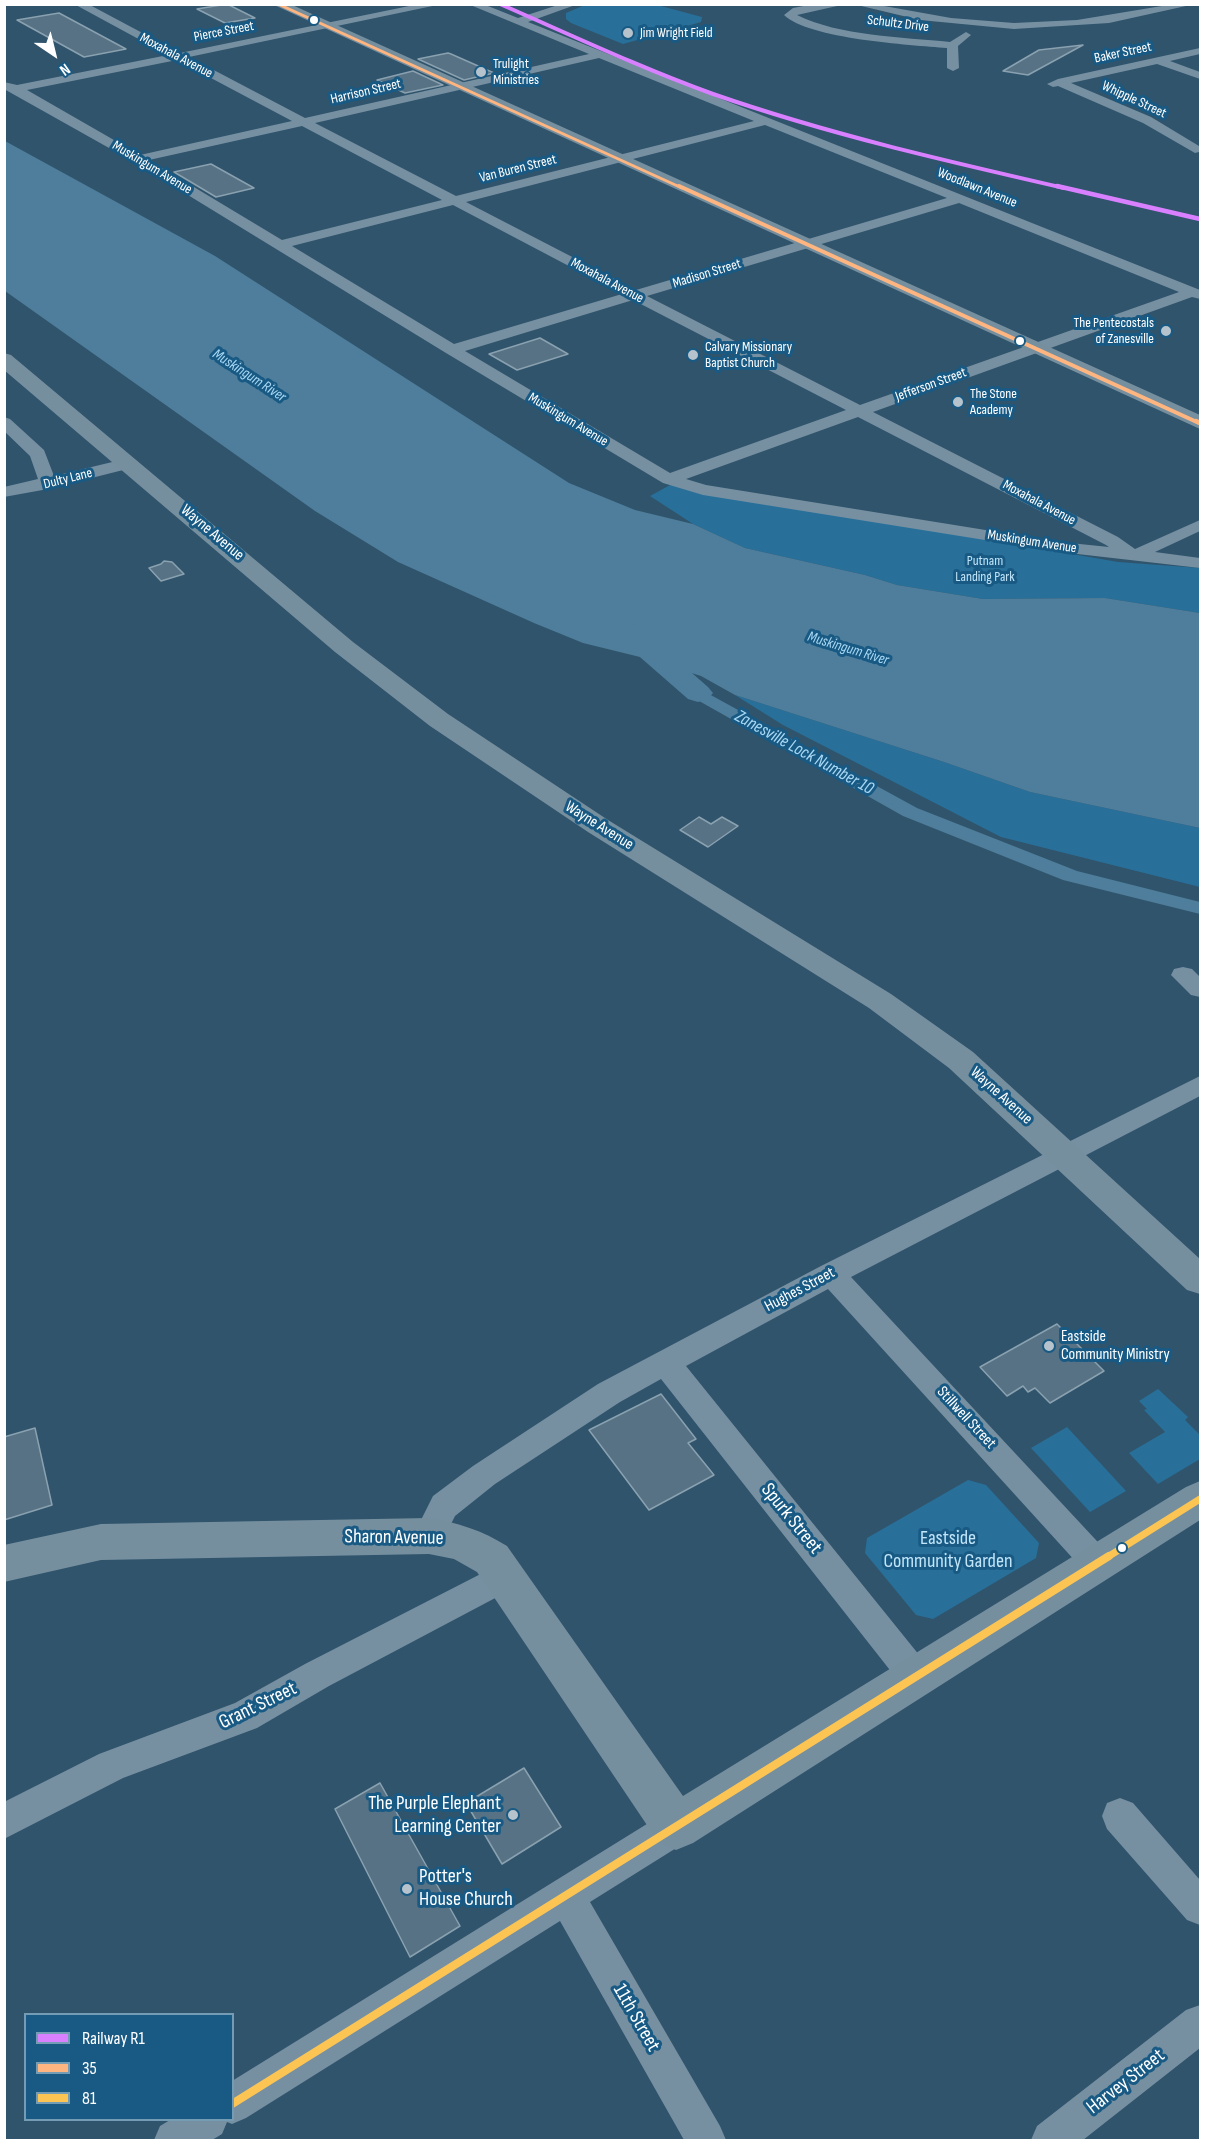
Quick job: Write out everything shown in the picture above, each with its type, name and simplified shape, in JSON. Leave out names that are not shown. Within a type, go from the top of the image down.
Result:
[{"type":"main road","points":[[278,4],[1200,423]]},
{"type":"main road","name":"Wayne Avenue","points":[[4,359],[336,641],[439,720],[598,826],[880,1000],[961,1060],[1200,1280]]},
{"type":"main road","points":[[676,1827],[1200,1498]]},
{"type":"main road","name":"Sharon Avenue","points":[[4,1564],[101,1542],[429,1536],[455,1539],[473,1546],[492,1559],[676,1827]]},
{"type":"street","name":"Moxahala Avenue","points":[[79,4],[634,296],[1112,541],[1134,557]]},
{"type":"street","name":"Pierce Street","points":[[10,87],[177,57],[437,4]]},
{"type":"street","name":"Woodlawn Avenue","points":[[473,4],[1196,293]]},
{"type":"street","points":[[517,22],[573,4]]},
{"type":"street","name":"Schultz Drive","points":[[841,4],[797,10],[789,15],[801,21],[831,29],[952,45]]},
{"type":"street","points":[[858,4],[968,28],[1052,25],[1107,20],[1188,5],[1200,9]]},
{"type":"street","points":[[1041,14],[1052,25]]},
{"type":"street","points":[[953,68],[952,45],[968,28]]},
{"type":"street","name":"Baker Street","points":[[1055,83],[1200,51]]},
{"type":"street","name":"Harrison Street","points":[[138,159],[600,55]]},
{"type":"street","points":[[1159,60],[1200,76]]},
{"type":"street","name":"Whipple Street","points":[[1055,83],[1147,120],[1195,149]]},
{"type":"street","name":"Muskingum Avenue","points":[[10,87],[138,159],[640,464],[669,479],[703,490],[803,507],[1134,557],[1200,563]]},
{"type":"street","name":"Van Buren Street","points":[[280,245],[764,122]]},
{"type":"street","name":"Madison Street","points":[[451,350],[962,198]]},
{"type":"street","name":"Jefferson Street","points":[[669,479],[1196,293]]},
{"type":"street","points":[[4,422],[38,454],[48,484]]},
{"type":"street","name":"Dulty Lane","points":[[7,492],[129,463]]},
{"type":"street","points":[[1134,557],[1200,525]]},
{"type":"street","name":"Hughes Street","points":[[429,1536],[444,1506],[484,1475],[609,1393],[831,1274],[1200,1085]]},
{"type":"street","name":"Stillwell Street","points":[[831,1274],[1098,1564]]},
{"type":"street","name":"Spurk Street","points":[[665,1362],[916,1677]]},
{"type":"street","name":"Grant Street","points":[[4,1821],[111,1766],[245,1716],[504,1577]]},
{"type":"street","points":[[1120,1816],[1200,1907]]},
{"type":"street","points":[[234,2103],[676,1827]]},
{"type":"street","name":"11th Street","points":[[566,1896],[706,2140]]},
{"type":"street","name":"Harvey Street","points":[[1051,2140],[1200,2024]]},
{"type":"street","points":[[174,2140],[206,2121]]},
{"type":"green space","name":"Jim Wright Field","points":[[585,5],[657,5],[702,17],[701,22],[623,44],[566,19],[566,13]]},
{"type":"green space","name":"Putnam Landing Park","points":[[672,484],[1118,562],[1200,568],[1200,613],[1105,598],[983,599],[897,585],[865,575],[745,548],[693,524],[650,496]]},
{"type":"green space","points":[[735,695],[1030,792],[1200,828],[1200,887],[1001,837],[783,725]]},
{"type":"green space","points":[[1158,1389],[1188,1417],[1185,1420],[1200,1435],[1200,1459],[1158,1484],[1129,1453],[1165,1432],[1144,1410],[1147,1409],[1139,1401]]},
{"type":"green space","points":[[1067,1427],[1126,1491],[1090,1512],[1031,1448]]},
{"type":"green space","name":"Eastside Community Garden","points":[[968,1480],[986,1485],[1039,1543],[1036,1558],[933,1619],[916,1615],[865,1553],[867,1538]]},
{"type":"water","points":[[5,141],[215,256],[569,483],[635,510],[693,524],[745,548],[865,575],[897,585],[983,599],[1105,598],[1200,613],[1200,828],[1030,792],[735,695],[701,676],[640,657],[583,643],[398,562],[315,511],[5,291]]},
{"type":"building","points":[[227,4],[255,18],[225,23],[197,9]]},
{"type":"building","points":[[59,13],[126,49],[84,57],[17,20]]},
{"type":"building","points":[[1083,45],[1028,75],[1003,71],[1039,50]]},
{"type":"building","points":[[448,53],[494,73],[464,80],[418,59]]},
{"type":"building","points":[[413,71],[443,85],[405,93],[377,80]]},
{"type":"building","points":[[211,164],[254,188],[216,197],[174,172]]},
{"type":"building","points":[[540,338],[568,354],[517,370],[489,354]]},
{"type":"building","points":[[164,561],[172,562],[184,574],[161,581],[149,568]]},
{"type":"building","points":[[699,817],[711,824],[722,817],[738,826],[708,847],[680,830]]},
{"type":"building","name":"Eastside Community Ministry","points":[[1057,1324],[1104,1371],[1050,1403],[1035,1388],[1028,1392],[1023,1386],[1007,1396],[980,1367]]},
{"type":"building","points":[[661,1394],[696,1439],[688,1443],[714,1475],[649,1510],[589,1430]]},
{"type":"building","points":[[35,1428],[52,1505],[4,1520],[4,1437]]},
{"type":"building","name":"The Purple Elephant Learning Center","points":[[524,1768],[561,1827],[502,1864],[466,1803]]},
{"type":"building","name":"Potter's House Church","points":[[380,1783],[460,1926],[410,1957],[335,1809]]},
{"type":"waterway","name":"Muskingum River","points":[[627,631],[698,693]]},
{"type":"waterway","name":"Muskingum River","points":[[698,693],[910,812],[1070,876],[1200,908]]},
{"type":"rail line","name":"R1","points":[[500,4],[681,82],[799,122],[913,153],[1200,219]]},
{"type":"transit line","name":"35","points":[[278,4],[1200,423]]},
{"type":"transit line","name":"81","points":[[234,2103],[1200,1499]]},
{"type":"place","name":"Jim Wright Field","points":[[628,33]]},
{"type":"place","name":"Trulight Ministries","points":[[481,72]]},
{"type":"place","name":"The Pentecostals of Zanesville","points":[[1166,331]]},
{"type":"place","name":"Calvary Missionary Baptist Church","points":[[693,355]]},
{"type":"place","name":"The Stone Academy","points":[[958,402]]},
{"type":"place","name":"Eastside Community Ministry","points":[[1049,1346]]},
{"type":"place","name":"The Purple Elephant Learning Center","points":[[513,1815]]},
{"type":"place","name":"Potter's House Church","points":[[407,1889]]},
{"type":"water label","name":"Zanesville Lock Number 10","points":[[804,753]]}]
